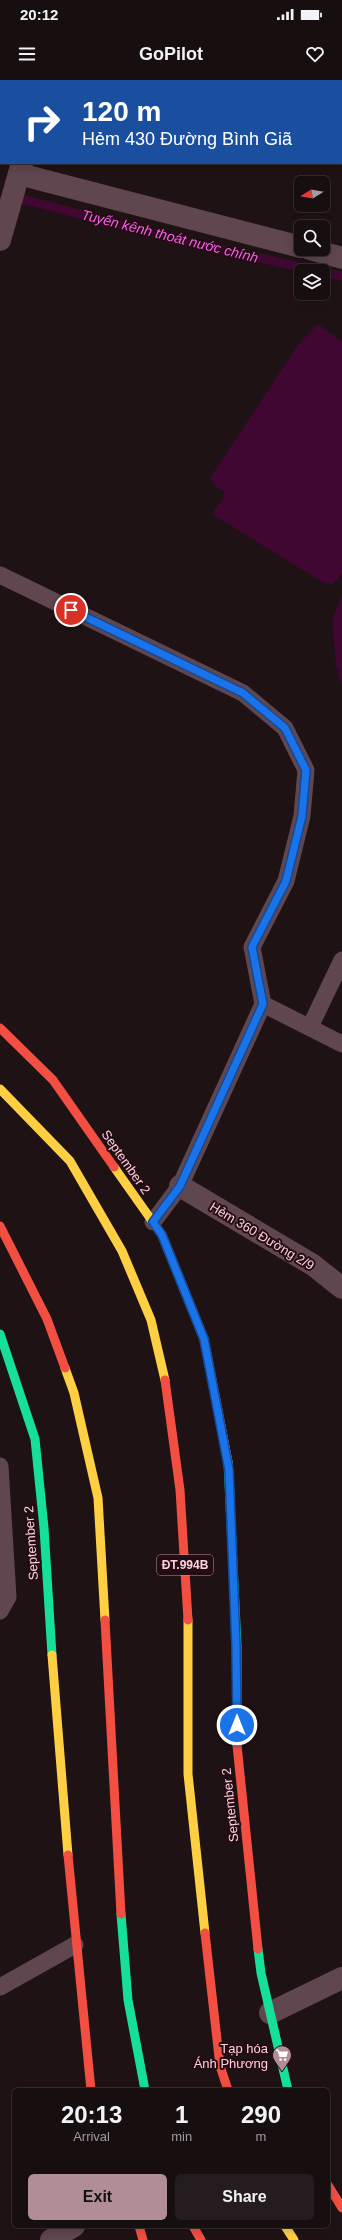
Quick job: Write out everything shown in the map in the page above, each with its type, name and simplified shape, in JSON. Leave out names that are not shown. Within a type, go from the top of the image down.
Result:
[{"type":"main road","name":"September 2","points":[[0,1028],[53,1080],[162,1235],[204,1339],[229,1470],[236,1646],[237,1757],[261,1973],[288,2088]]},
{"type":"main road","name":"ĐT.994B","points":[[0,1089],[70,1161],[122,1251],[152,1320],[166,1385],[180,1490],[188,1599],[188,1774],[220,2066],[227,2088]]},
{"type":"main road","points":[[0,1226],[47,1319],[74,1393],[98,1498],[121,1910],[128,2000],[145,2088]]},
{"type":"main road","name":"September 2","points":[[0,1334],[35,1439],[44,1528],[57,1736],[75,1945],[91,2088]]},
{"type":"main road","points":[[330,2188],[342,2208]]},
{"type":"main road","points":[[140,2228],[143,2240]]},
{"type":"main road","points":[[194,2228],[201,2240]]},
{"type":"main road","points":[[286,2228],[294,2240]]},
{"type":"street","points":[[0,240],[21,168],[294,245]]},
{"type":"street","points":[[330,255],[342,258]]},
{"type":"street","name":"Hẻm 360 Đường 2/9","points":[[180,1186],[313,1265],[342,1288]]},
{"type":"street","points":[[270,2013],[342,1978]]},
{"type":"street","points":[[51,2240],[71,2228]]},
{"type":"lane","points":[[0,575],[243,693],[285,728],[306,770],[302,816],[286,881],[252,947],[263,1004],[180,1186],[153,1222]]},
{"type":"lane","points":[[310,1028],[342,960]]},
{"type":"lane","points":[[263,1004],[342,1044]]},
{"type":"lane","points":[[0,1466],[8,1597],[0,1611]]},
{"type":"lane","points":[[0,1987],[75,1945]]},
{"type":"shaded area","points":[[318,324],[342,342],[342,573],[333,584],[324,583],[212,514],[223,498],[224,491],[217,488],[210,478],[298,345]]},
{"type":"shaded area","points":[[342,595],[342,687],[336,665],[332,621]]},
{"type":"waterway","name":"Tuyến kênh thoát nước chính","points":[[22,199],[167,237],[294,266]]},
{"type":"waterway","name":"Tuyến kênh thoát nước chính","points":[[330,273],[342,276]]},
{"type":"traffic: fast","points":[[0,1334],[35,1439],[44,1528],[52,1655]]},
{"type":"traffic: fast","points":[[228,1462],[237,1646],[237,1745]]},
{"type":"traffic: fast","points":[[121,1914],[128,2000],[145,2088]]},
{"type":"traffic: fast","points":[[258,1949],[261,1973],[288,2088]]},
{"type":"traffic: slow","points":[[0,1089],[70,1161],[122,1251],[151,1320],[165,1380]]},
{"type":"traffic: slow","points":[[114,1167],[162,1235],[204,1339],[228,1462]]},
{"type":"traffic: slow","points":[[65,1368],[74,1393],[98,1498],[105,1620]]},
{"type":"traffic: slow","points":[[188,1620],[188,1774],[205,1933]]},
{"type":"traffic: slow","points":[[52,1655],[68,1855]]},
{"type":"traffic: slow","points":[[286,2228],[294,2240]]},
{"type":"traffic: jam","points":[[0,1028],[53,1080],[114,1167]]},
{"type":"traffic: jam","points":[[0,1226],[47,1319],[65,1368]]},
{"type":"traffic: jam","points":[[165,1380],[180,1490],[188,1620]]},
{"type":"traffic: jam","points":[[105,1620],[121,1914]]},
{"type":"traffic: jam","points":[[237,1745],[258,1949]]},
{"type":"traffic: jam","points":[[68,1855],[91,2088]]},
{"type":"traffic: jam","points":[[205,1933],[220,2066],[227,2088]]},
{"type":"traffic: jam","points":[[330,2188],[342,2208]]},
{"type":"traffic: jam","points":[[140,2228],[143,2240]]},
{"type":"traffic: jam","points":[[194,2228],[201,2240]]},
{"type":"place","name":"Tạp hóa Ánh Phương","points":[[282,2072]]},
{"type":"route","points":[[71,610],[243,693],[285,728],[306,770],[302,816],[286,881],[252,947],[263,1004],[180,1186],[153,1222],[162,1235],[204,1339],[229,1470],[236,1646],[237,1725]]}]
